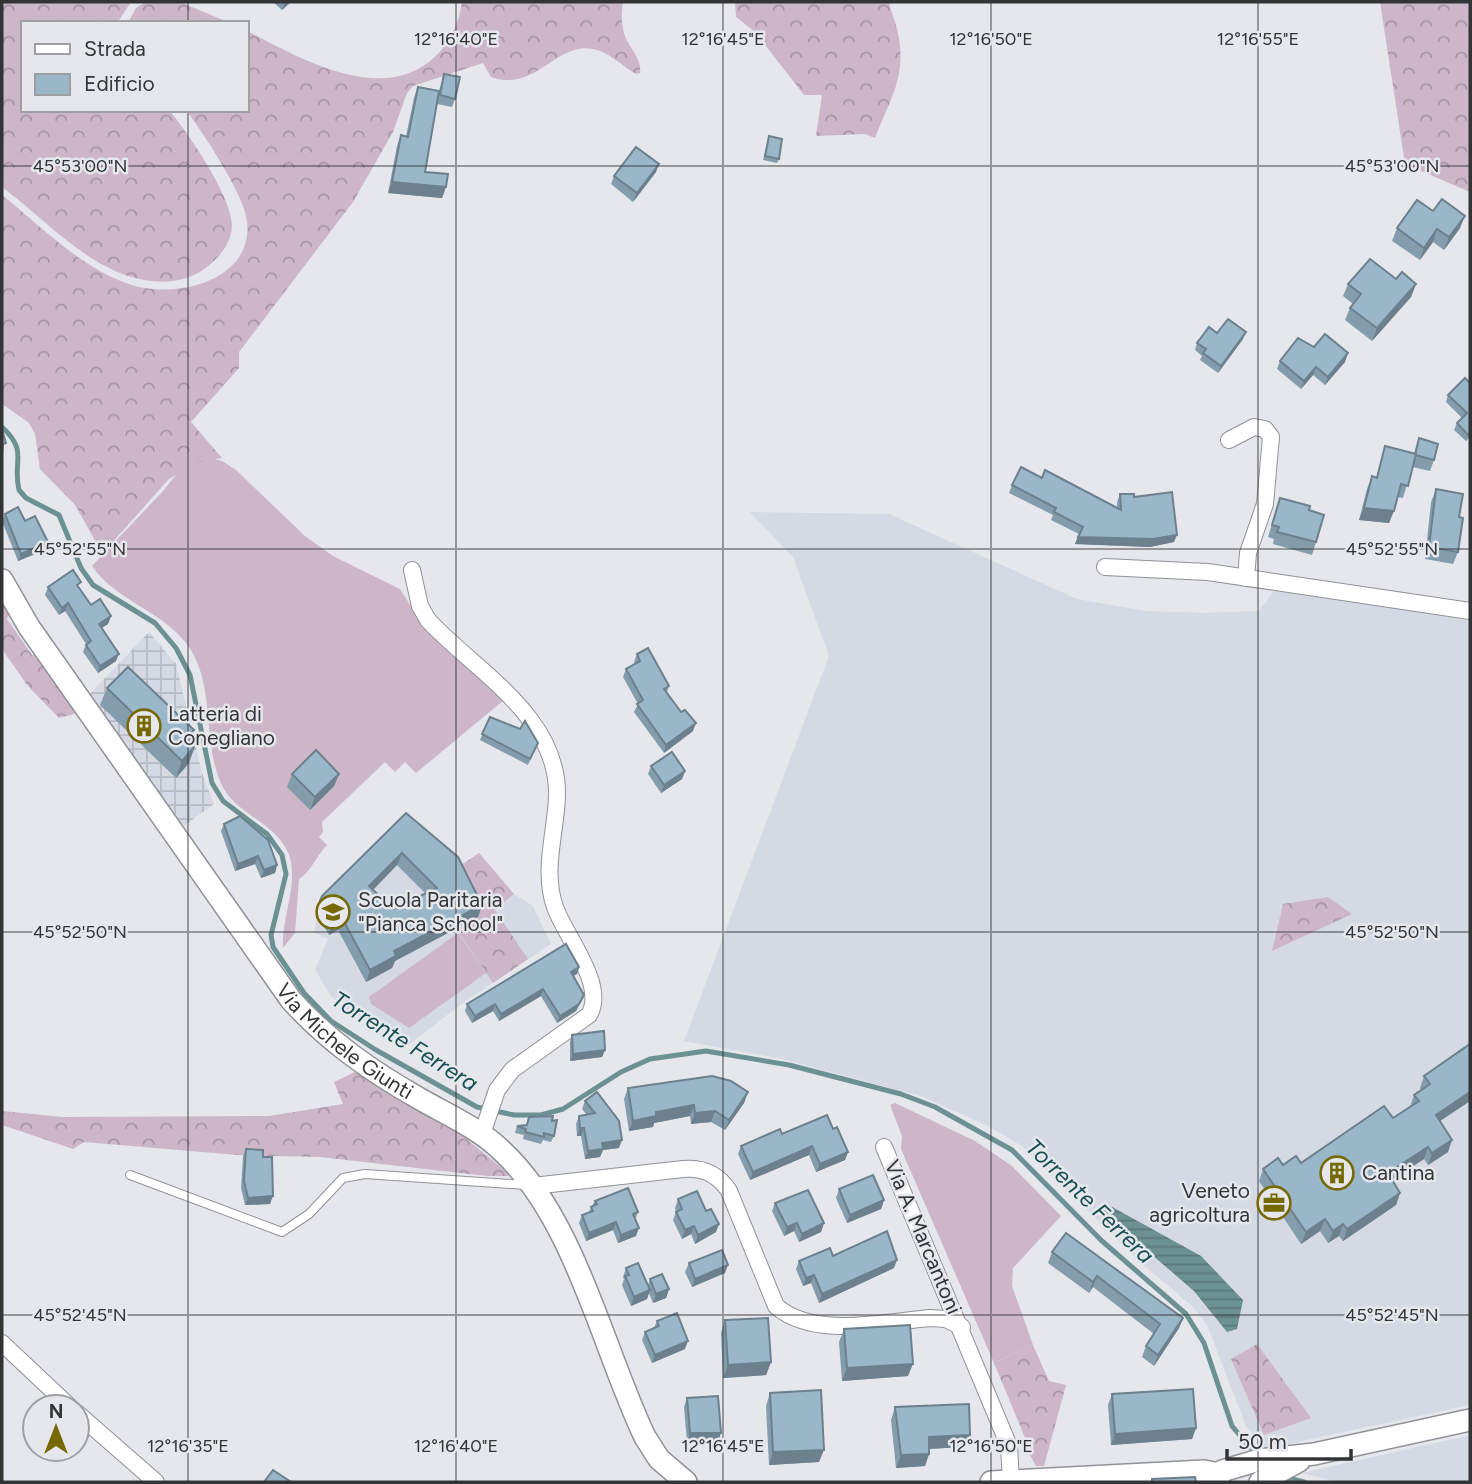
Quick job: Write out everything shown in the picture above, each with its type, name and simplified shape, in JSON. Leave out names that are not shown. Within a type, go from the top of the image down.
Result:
[{"type":"street","points":[[1229,440],[1244,430],[1259,427],[1269,432],[1271,437],[1265,504],[1248,554],[1246,578]]},
{"type":"street","points":[[1105,567],[1208,572],[1470,611]]},
{"type":"street","points":[[412,570],[420,606],[428,620],[513,701],[551,758],[557,797],[550,891],[556,911],[584,967],[593,995],[589,1015],[512,1069],[497,1090],[487,1119]]},
{"type":"street","name":"Via Michele Giunti","points":[[2,579],[29,627],[291,1000],[320,1030],[358,1062],[487,1119],[561,1232],[645,1437],[659,1459],[686,1482]]},
{"type":"street","name":"Via A. Marcantoni","points":[[884,1147],[1009,1446],[1001,1481]]},
{"type":"street","name":"Via A. Marcantoni","points":[[533,1186],[683,1168],[702,1169],[718,1178],[729,1191],[776,1306],[789,1318],[820,1326],[930,1318],[946,1319],[961,1327]]},
{"type":"street","points":[[2,1343],[55,1393]]},
{"type":"street","points":[[1001,1481],[1204,1471],[1229,1477],[1259,1460],[1314,1454],[1470,1420]]},
{"type":"street","points":[[91,1425],[156,1482]]},
{"type":"street","points":[[1260,1482],[1314,1454]]},
{"type":"lane","points":[[130,1175],[282,1232],[309,1214],[343,1178],[365,1174],[533,1186]]},
{"type":"shaded area","points":[[750,512],[889,514],[1077,599],[1146,611],[1259,611],[1278,585],[1470,621],[1470,1405],[1265,1449],[1246,1426],[1207,1325],[1192,1306],[1139,1261],[1022,1146],[988,1126],[921,1096],[782,1059],[684,1041],[829,656],[793,557]]},
{"type":"shaded area","points":[[149,632],[176,664],[202,773],[214,804],[181,828],[88,696]]},
{"type":"shaded area","points":[[401,825],[452,871],[479,853],[514,894],[533,906],[551,944],[460,1005],[406,1047],[347,1010],[331,996],[315,970],[328,939],[315,933],[317,908]]},
{"type":"shaded area","points":[[1470,1435],[1470,1482],[1338,1482],[1302,1473]]},
{"type":"green space","points":[[2,2],[131,2],[118,21],[21,21],[21,112],[170,112],[208,165],[225,198],[230,213],[231,233],[219,256],[195,274],[167,282],[147,281],[110,269],[77,248],[2,187]]},
{"type":"green space","points":[[146,2],[180,2],[225,21],[129,21],[136,8]]},
{"type":"green space","points":[[462,2],[623,2],[624,32],[637,59],[640,73],[636,74],[599,51],[580,49],[567,53],[521,78],[507,80],[491,77],[483,63],[413,86],[407,93],[393,132],[353,202],[239,352],[239,368],[191,422],[222,458],[198,462],[169,479],[110,545],[103,548],[97,544],[75,505],[40,469],[35,434],[29,423],[2,404],[2,195],[80,258],[114,278],[150,289],[190,287],[209,281],[225,271],[238,258],[246,242],[247,221],[231,180],[187,112],[248,112],[248,32],[289,53],[337,72],[385,78],[408,74],[429,62],[442,50],[458,19]]},
{"type":"green space","points":[[735,2],[889,2],[898,33],[899,75],[875,138],[865,134],[816,136],[822,95],[804,95],[755,32],[736,17]]},
{"type":"green space","points":[[1380,2],[1470,2],[1470,192],[1405,164]]},
{"type":"green space","points":[[210,458],[222,461],[236,470],[305,536],[333,556],[400,589],[421,622],[504,700],[416,773],[405,762],[395,772],[385,762],[322,822],[323,832],[319,837],[327,845],[299,879],[295,933],[283,948],[292,880],[290,858],[276,835],[235,803],[220,781],[211,746],[205,692],[195,658],[186,643],[164,622],[113,588],[92,566],[163,491],[188,460]]},
{"type":"green space","points":[[2,602],[9,614],[7,619],[32,655],[37,655],[78,713],[59,718],[27,685],[2,649]]},
{"type":"green space","points":[[479,853],[514,894],[495,910],[528,959],[493,983],[456,929],[478,917],[454,870]]},
{"type":"green space","points":[[1328,897],[1352,914],[1272,951],[1283,904]]},
{"type":"green space","points":[[458,933],[486,973],[409,1028],[371,1004],[369,997]]},
{"type":"green space","points":[[357,1071],[464,1137],[512,1176],[487,1176],[320,1157],[237,1155],[84,1142],[73,1149],[2,1125],[2,1111],[63,1117],[269,1116],[343,1104],[334,1082]]},
{"type":"green space","points":[[895,1103],[975,1141],[1012,1166],[1061,1216],[1013,1268],[1012,1286],[1033,1345],[994,1363],[901,1149],[902,1136],[890,1105]]},
{"type":"green space","points":[[1257,1344],[1311,1418],[1264,1435],[1231,1359]]},
{"type":"green space","points":[[1033,1345],[1049,1381],[1066,1385],[1044,1466],[1036,1466],[1023,1442],[1026,1440],[994,1363]]},
{"type":"water","points":[[1105,1203],[1201,1256],[1243,1300],[1237,1329],[1227,1332],[1194,1291],[1102,1212]]},
{"type":"building","points":[[444,74],[460,77],[455,99],[440,95]]},
{"type":"building","points":[[418,87],[439,91],[425,172],[448,174],[446,187],[392,182],[401,135],[408,137]]},
{"type":"building","points":[[769,136],[782,139],[779,159],[765,156]]},
{"type":"building","points":[[636,147],[659,164],[637,193],[614,176]]},
{"type":"building","points":[[1442,199],[1465,216],[1449,237],[1437,229],[1424,248],[1397,228],[1417,200],[1433,211]]},
{"type":"building","points":[[1370,259],[1396,279],[1402,272],[1416,284],[1377,328],[1350,308],[1361,294],[1348,284]]},
{"type":"building","points":[[1228,319],[1246,332],[1221,366],[1203,353],[1206,349],[1197,343],[1209,327],[1217,333]]},
{"type":"building","points":[[1325,334],[1348,353],[1328,377],[1316,367],[1304,381],[1280,361],[1298,338],[1314,347]]},
{"type":"building","points":[[1465,378],[1470,383],[1468,435],[1457,423],[1467,413],[1448,395]]},
{"type":"building","points":[[2,430],[6,443],[3,444],[2,454]]},
{"type":"building","points":[[1419,438],[1438,444],[1434,460],[1415,455]]},
{"type":"building","points":[[1385,446],[1416,454],[1408,486],[1401,484],[1394,511],[1364,508],[1372,476],[1377,478]]},
{"type":"building","points":[[1021,467],[1042,478],[1045,470],[1121,510],[1120,494],[1134,494],[1134,497],[1172,492],[1177,535],[1153,539],[1078,537],[1083,527],[1054,512],[1056,508],[1012,485]]},
{"type":"building","points":[[1436,489],[1463,494],[1458,552],[1429,547]]},
{"type":"building","points":[[1280,498],[1310,506],[1309,510],[1324,515],[1316,542],[1277,532],[1279,527],[1272,525]]},
{"type":"building","points":[[18,507],[25,521],[35,516],[48,542],[21,554],[5,514]]},
{"type":"building","points":[[73,570],[81,582],[77,585],[91,605],[100,599],[111,616],[99,624],[119,654],[100,666],[86,645],[91,641],[68,603],[62,608],[48,587]]},
{"type":"building","points":[[648,648],[669,686],[664,689],[681,712],[685,710],[696,723],[666,745],[637,704],[643,700],[626,669],[640,661],[637,654]]},
{"type":"building","points":[[128,667],[194,730],[185,737],[195,746],[182,761],[107,688]]},
{"type":"building","points":[[490,717],[520,729],[525,721],[538,743],[530,759],[482,734]]},
{"type":"building","points":[[316,750],[339,774],[315,797],[292,774]]},
{"type":"building","points":[[672,752],[685,771],[664,785],[651,766]]},
{"type":"building","points":[[406,813],[458,857],[482,905],[394,951],[396,956],[370,970],[342,918],[333,923],[320,901]],"holes":[[[402,853],[437,888],[393,909],[369,886]]]},
{"type":"building","points":[[240,816],[268,840],[277,865],[264,870],[258,856],[238,864],[224,824]]},
{"type":"building","points":[[566,944],[579,967],[571,972],[584,995],[579,1004],[560,1016],[543,989],[501,1014],[495,1004],[475,1016],[467,1004]]},
{"type":"building","points":[[604,1031],[605,1050],[573,1054],[572,1035]]},
{"type":"building","points":[[1470,1044],[1470,1092],[1436,1115],[1452,1140],[1432,1153],[1428,1147],[1388,1173],[1400,1193],[1347,1229],[1343,1224],[1333,1231],[1325,1219],[1306,1232],[1263,1169],[1278,1158],[1283,1165],[1296,1156],[1301,1163],[1384,1106],[1393,1118],[1419,1101],[1414,1095],[1430,1084],[1424,1076]]},
{"type":"building","points":[[712,1076],[731,1081],[748,1092],[729,1120],[715,1111],[695,1113],[694,1105],[656,1112],[656,1116],[633,1121],[628,1088]]},
{"type":"building","points":[[597,1092],[619,1121],[622,1140],[602,1143],[603,1149],[588,1151],[579,1116],[595,1113],[585,1101]]},
{"type":"building","points":[[827,1115],[833,1129],[837,1127],[848,1152],[820,1164],[812,1146],[753,1172],[741,1146],[780,1129],[782,1134]]},
{"type":"building","points":[[553,1116],[552,1121],[557,1120],[554,1136],[544,1133],[544,1137],[525,1132],[526,1129],[517,1126],[527,1125],[529,1117]]},
{"type":"building","points":[[246,1149],[263,1150],[263,1157],[272,1157],[273,1196],[248,1198],[244,1181]]},
{"type":"building","points":[[873,1175],[884,1200],[850,1215],[839,1189]]},
{"type":"building","points":[[628,1188],[638,1212],[633,1214],[639,1228],[621,1235],[616,1222],[589,1233],[582,1215],[593,1211],[591,1207],[597,1204],[595,1201]]},
{"type":"building","points":[[808,1190],[824,1223],[802,1234],[797,1223],[787,1227],[775,1203]]},
{"type":"building","points":[[697,1191],[706,1211],[711,1209],[719,1224],[698,1235],[694,1226],[685,1230],[676,1212],[682,1209],[678,1199]]},
{"type":"building","points":[[887,1231],[897,1260],[822,1294],[814,1275],[806,1278],[799,1261],[830,1248],[833,1256]]},
{"type":"building","points":[[1066,1233],[1183,1318],[1158,1355],[1146,1346],[1160,1324],[1097,1276],[1093,1282],[1052,1252]]},
{"type":"building","points":[[722,1250],[728,1265],[695,1279],[689,1263]]},
{"type":"building","points":[[638,1263],[650,1290],[634,1297],[625,1276],[629,1275],[626,1268]]},
{"type":"building","points":[[662,1274],[669,1289],[656,1294],[650,1279]]},
{"type":"building","points":[[677,1313],[688,1341],[655,1355],[645,1332],[659,1326],[657,1321]]},
{"type":"building","points":[[768,1318],[771,1362],[728,1365],[725,1320]]},
{"type":"building","points":[[910,1325],[913,1364],[847,1368],[844,1329]]},
{"type":"building","points":[[1193,1389],[1196,1428],[1115,1434],[1112,1394]]},
{"type":"building","points":[[821,1390],[824,1450],[773,1452],[770,1393]]},
{"type":"building","points":[[718,1396],[721,1433],[690,1433],[687,1398]]},
{"type":"building","points":[[969,1404],[970,1435],[929,1437],[929,1454],[901,1455],[895,1407]]},
{"type":"building","points":[[273,1470],[291,1482],[264,1482]]},
{"type":"building","points":[[1195,1477],[1196,1482],[1152,1482],[1152,1479]]},
{"type":"waterway","name":"Torrente Ferrera","points":[[2,427],[15,443],[17,450],[19,490],[26,498],[59,515],[81,568],[93,585],[155,623],[176,648],[190,675],[212,783],[223,801],[267,834],[282,855],[286,874],[271,935],[273,947],[304,993],[331,1021],[376,1050],[477,1107],[514,1115],[541,1115],[563,1109],[621,1072],[650,1059],[706,1051],[789,1065],[901,1094],[935,1107],[1012,1150],[1102,1241],[1186,1314],[1204,1343],[1232,1426],[1252,1450]]},
{"type":"waterway","name":"Torrente Ferrera","points":[[1288,1478],[1304,1482]]},
{"type":"place","name":"Latteria di Conegliano","points":[[144,726]]},
{"type":"place","name":"Scuola Paritaria \"Pianca School\"","points":[[333,912]]},
{"type":"place","name":"Cantina","points":[[1337,1173]]},
{"type":"place","name":"Veneto agricoltura","points":[[1274,1203]]}]
